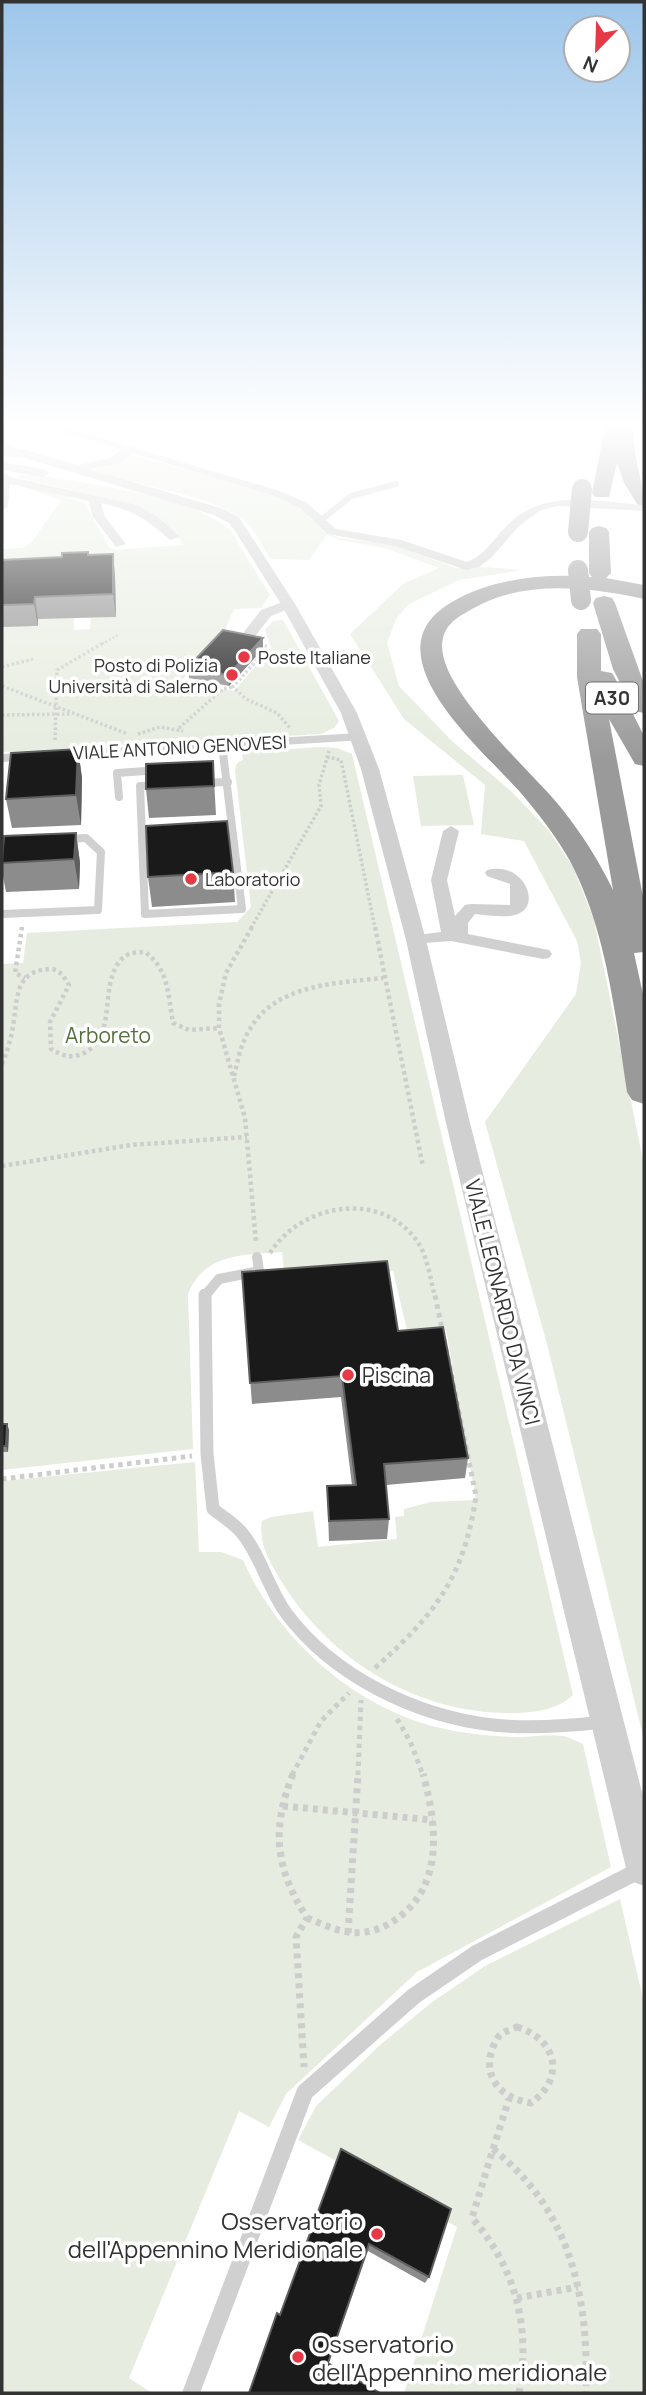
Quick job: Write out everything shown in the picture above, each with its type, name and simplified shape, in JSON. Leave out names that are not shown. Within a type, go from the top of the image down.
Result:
[{"type":"highway","name":"A30","points":[[588,536],[578,570],[644,706]]},
{"type":"highway","name":"A30","points":[[590,536],[600,573],[589,634],[613,702],[644,758]]},
{"type":"highway","points":[[644,592],[597,583],[564,582],[537,583],[495,590],[463,602],[436,623],[429,647],[438,680],[454,705],[568,834],[600,893],[616,937],[644,1092]]},
{"type":"highway","points":[[589,634],[589,677],[644,987]]},
{"type":"street","points":[[114,536],[120,544]]},
{"type":"street","name":"VIALE LEONARDO DA VINCI","points":[[244,536],[288,604],[349,713],[370,769],[416,940],[455,1110],[644,1868]]},
{"type":"street","points":[[354,536],[397,543],[466,566],[475,564],[488,554],[504,536]]},
{"type":"street","points":[[247,637],[266,613],[288,604]]},
{"type":"street","name":"VIALE ANTONIO GENOVESI","points":[[2,758],[359,737]]},
{"type":"street","points":[[451,831],[439,880],[455,936]]},
{"type":"street","points":[[455,936],[459,922],[471,909],[511,911],[519,907],[518,883],[512,877],[493,873]]},
{"type":"street","points":[[416,940],[455,936],[543,954]]},
{"type":"lane","points":[[165,785],[141,786],[145,914],[242,909],[222,745]]},
{"type":"lane","points":[[212,767],[226,766]]},
{"type":"lane","points":[[119,797],[117,772],[172,769]]},
{"type":"lane","points":[[190,783],[228,782]]},
{"type":"lane","points":[[220,829],[233,828]]},
{"type":"lane","points":[[143,834],[156,833]]},
{"type":"lane","points":[[2,914],[98,909],[101,852],[86,838],[50,840]]},
{"type":"lane","points":[[257,1257],[259,1271],[217,1279],[204,1298],[207,1454],[213,1509],[244,1535],[285,1612],[321,1652],[362,1684],[411,1704],[467,1721],[493,1725],[560,1727],[607,1721]]},
{"type":"lane","points":[[191,2393],[305,2092],[414,1996],[477,1953],[644,1868]]},
{"type":"path","points":[[54,754],[57,670],[118,635]]},
{"type":"path","points":[[178,728],[223,688],[233,687],[268,648],[247,637]]},
{"type":"path","points":[[2,667],[33,659]]},
{"type":"path","points":[[2,686],[136,737]]},
{"type":"path","points":[[233,687],[243,697],[268,707],[287,720],[295,741]]},
{"type":"path","points":[[2,715],[75,714]]},
{"type":"path","points":[[329,739],[319,785],[321,806],[226,973],[219,1004],[219,1028],[241,1098],[247,1137],[257,1257],[269,1256],[276,1243],[290,1229],[315,1215],[347,1209],[382,1212],[407,1229],[423,1250],[446,1341],[476,1496],[470,1534],[444,1590],[431,1611],[416,1632],[362,1684],[346,1694],[318,1726],[296,1763],[283,1806],[278,1845],[288,1889],[307,1918],[348,1933],[386,1927],[410,1912],[426,1888],[433,1858],[433,1820],[429,1792],[412,1744],[391,1711]]},
{"type":"path","points":[[327,757],[341,760],[344,771],[383,978],[423,1167]]},
{"type":"path","points":[[24,913],[15,973],[25,978]]},
{"type":"path","points":[[2,1065],[8,1052],[14,1022],[14,998],[25,978],[47,969],[57,970],[65,976],[69,985],[50,1022],[51,1049],[62,1057],[76,1058],[91,1049],[102,1035],[116,967],[126,955],[133,952],[145,952],[161,965],[167,978],[173,1023],[179,1028],[196,1030],[219,1028]]},
{"type":"path","points":[[234,1076],[253,1024],[274,1004],[300,990],[329,982],[383,978]]},
{"type":"path","points":[[2,1167],[131,1146],[247,1137]]},
{"type":"path","points":[[2,1479],[207,1454]]},
{"type":"path","points":[[348,1933],[357,1815],[362,1684]]},
{"type":"path","points":[[283,1806],[433,1820]]},
{"type":"path","points":[[305,2092],[296,1937],[307,1918]]},
{"type":"path","points":[[528,2028],[546,2043],[552,2055],[553,2080],[548,2091],[531,2103],[509,2099],[493,2080],[489,2056],[499,2035],[508,2029],[528,2028]]},
{"type":"path","points":[[509,2099],[472,2218],[498,2249],[517,2298],[524,2354],[519,2393]]},
{"type":"path","points":[[493,2149],[512,2161],[549,2205],[579,2287],[586,2352],[586,2393]]},
{"type":"path","points":[[517,2298],[579,2287]]},
{"type":"green space","points":[[36,536],[103,536],[114,550],[184,545],[177,536],[234,536],[270,595],[261,608],[234,609],[224,632],[181,681],[234,691],[271,648],[265,630],[273,621],[283,620],[339,721],[334,728],[321,734],[2,752],[2,623],[37,627],[39,611],[74,618],[74,630],[90,629],[91,618],[115,617],[2,581],[2,549],[23,548]]},
{"type":"green space","points":[[256,536],[326,536],[309,560],[271,559]]},
{"type":"green space","points":[[329,536],[391,544],[456,568],[522,570],[459,580],[409,604],[396,619],[387,643],[399,686],[452,741],[512,792],[549,831],[573,867],[594,920],[644,1165],[644,1740],[547,1344],[485,1122],[576,994],[581,963],[577,941],[524,841],[481,834],[485,785],[404,719],[350,634],[403,584],[439,568],[385,548]]},
{"type":"green space","name":"Arboreto","points":[[337,748],[352,754],[573,1695],[559,1705],[543,1710],[509,1713],[475,1711],[442,1704],[380,1677],[352,1659],[326,1637],[303,1612],[278,1577],[264,1546],[262,1521],[271,1517],[313,1511],[318,1547],[397,1539],[395,1517],[404,1516],[404,1509],[431,1502],[476,1500],[446,1330],[408,1334],[393,1271],[285,1279],[282,1252],[239,1256],[214,1263],[195,1281],[188,1294],[193,1449],[2,1470],[2,964],[23,963],[27,933],[237,922],[251,907],[235,770],[237,763],[243,760],[242,752]]},
{"type":"green space","points":[[463,775],[474,825],[421,826],[413,776]]},
{"type":"green space","points":[[195,1462],[199,1552],[221,1552],[243,1560],[279,1621],[303,1648],[331,1673],[392,1712],[426,1724],[490,1736],[563,1736],[583,1744],[611,1867],[417,1972],[286,2094],[269,2127],[239,2111],[129,2378],[152,2393],[2,2393],[2,1481]]},
{"type":"green space","points":[[620,1899],[644,2003],[644,2393],[404,2393],[457,2227],[298,2140],[316,2106],[380,2045],[431,2003],[485,1966]]},
{"type":"building","points":[[88,552],[88,555],[113,554],[113,594],[35,597],[34,604],[2,605],[2,560],[62,557],[62,553]]},
{"type":"building","points":[[223,630],[263,638],[228,675],[188,667]]},
{"type":"building","points":[[78,749],[76,795],[6,799],[11,753]]},
{"type":"building","points":[[213,761],[214,786],[146,789],[146,764]]},
{"type":"building","points":[[227,821],[233,872],[148,877],[146,826]]},
{"type":"building","points":[[76,833],[74,859],[2,863],[4,836]]},
{"type":"building","name":"Piscina","points":[[387,1261],[398,1331],[443,1327],[468,1458],[384,1464],[389,1519],[329,1521],[327,1486],[356,1485],[342,1376],[250,1383],[242,1272]]},
{"type":"building","points":[[2,1424],[7,1424],[6,1446],[2,1446]]},
{"type":"building","points":[[341,2149],[451,2209],[429,2277],[369,2244],[328,2363],[380,2393],[249,2393],[277,2313],[280,2315]]},
{"type":"place","name":"Poste Italiane","points":[[244,657]]},
{"type":"place","name":"Posto di Polizia Università di Salerno","points":[[232,675]]},
{"type":"place","name":"Laboratorio","points":[[191,879]]},
{"type":"place","name":"Piscina","points":[[348,1375]]},
{"type":"place","name":"Osservatorio dell'Appennino Meridionale","points":[[377,2234]]},
{"type":"place","name":"Osservatorio dell'Appennino meridionale","points":[[298,2357]]}]
